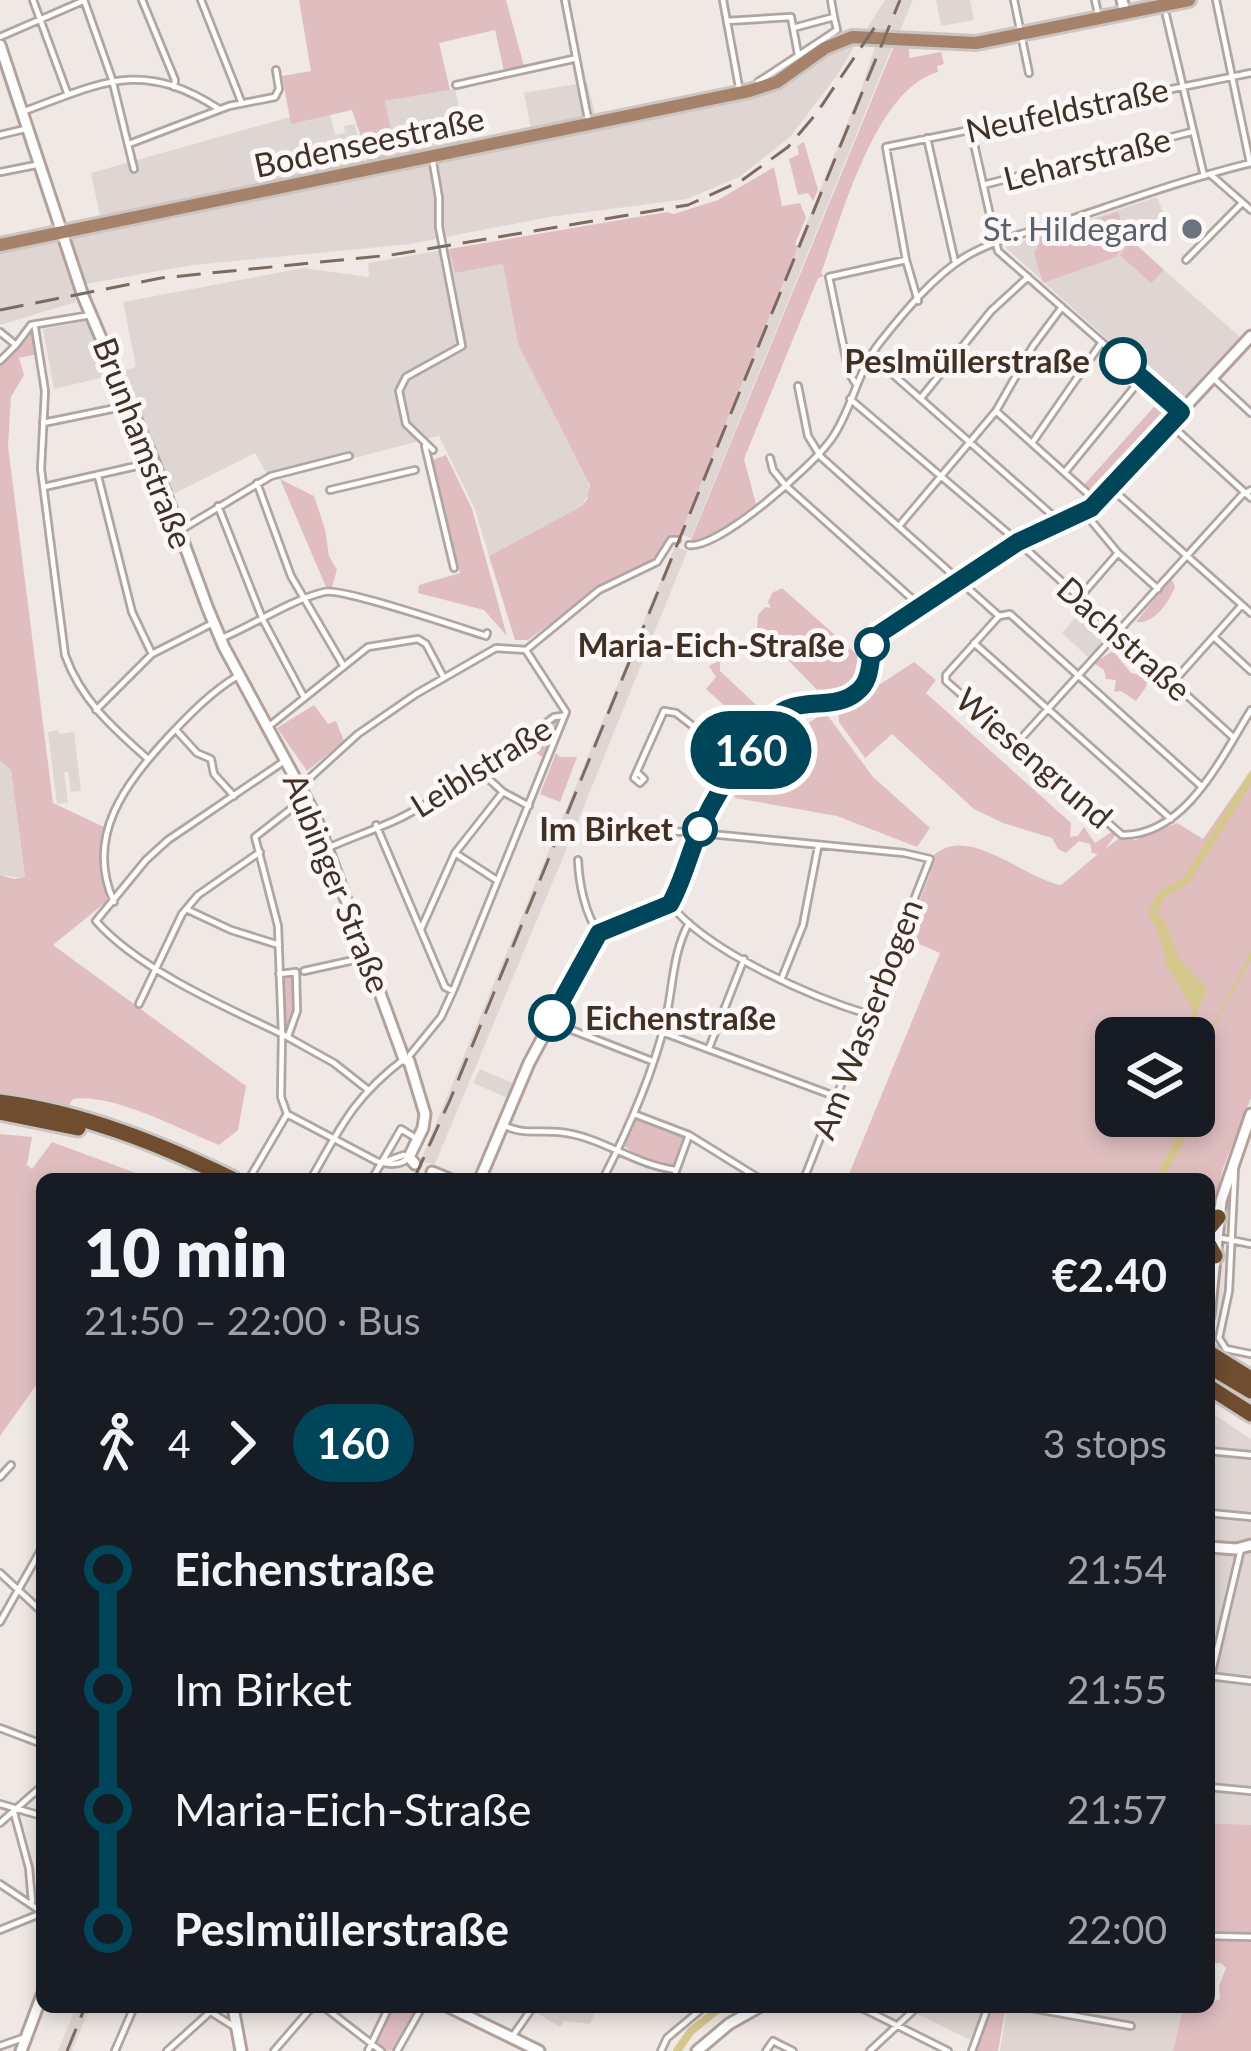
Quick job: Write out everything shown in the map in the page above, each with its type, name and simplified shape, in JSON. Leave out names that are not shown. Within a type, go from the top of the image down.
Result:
[{"type":"highway","points":[[0,1102],[122,1131],[218,1173]]},
{"type":"highway","points":[[0,1112],[100,1135],[194,1173]]},
{"type":"highway","points":[[1216,1349],[1251,1378]]},
{"type":"highway","points":[[1215,1370],[1251,1391]]},
{"type":"highway","points":[[1215,1383],[1247,1410]]},
{"type":"highway","points":[[1215,1391],[1247,1410]]},
{"type":"main road","name":"Bodenseestraße","points":[[0,245],[745,92],[777,82],[824,48],[852,37],[970,44],[1099,18],[1124,6],[1189,0]]},
{"type":"street","points":[[33,0],[68,95]]},
{"type":"street","points":[[0,41],[84,0],[112,79],[134,169]]},
{"type":"street","points":[[142,0],[174,86]]},
{"type":"street","points":[[201,0],[242,103]]},
{"type":"street","points":[[566,0],[590,124]]},
{"type":"street","points":[[723,0],[745,92]]},
{"type":"street","points":[[793,28],[834,17],[831,0]]},
{"type":"street","points":[[1014,0],[1029,73]]},
{"type":"street","points":[[1095,0],[1099,18]]},
{"type":"street","points":[[689,544],[714,539],[786,486],[818,455],[834,435],[871,355],[956,263],[995,244],[1250,163],[1216,0]]},
{"type":"street","points":[[1166,15],[1191,132],[1207,176],[1251,210]]},
{"type":"street","points":[[727,21],[791,17],[799,57]]},
{"type":"street","name":"Bodenseestraße","points":[[745,92],[836,30],[834,17]]},
{"type":"street","name":"Brunhamstraße","points":[[0,41],[86,303],[227,652]]},
{"type":"street","points":[[456,86],[576,58]]},
{"type":"street","points":[[129,144],[219,110],[275,98],[279,89],[276,70]]},
{"type":"street","name":"Neufeldstraße","points":[[906,260],[884,148],[1251,73]]},
{"type":"street","points":[[25,111],[112,79],[131,78],[174,86],[219,110]]},
{"type":"street","points":[[0,135],[30,127]]},
{"type":"street","points":[[971,130],[998,251],[1181,412]]},
{"type":"street","name":"Leharstraße","points":[[983,185],[1191,132]]},
{"type":"street","points":[[927,139],[956,263]]},
{"type":"street","points":[[432,157],[440,198],[439,227],[462,343],[457,352],[399,385],[406,424],[433,450]]},
{"type":"street","points":[[0,172],[41,164]]},
{"type":"street","points":[[1220,172],[1223,188]]},
{"type":"street","points":[[1186,260],[1242,203]]},
{"type":"street","points":[[856,384],[849,373],[829,277],[906,260],[918,301]]},
{"type":"street","points":[[921,398],[991,311],[1028,277]]},
{"type":"street","points":[[70,317],[86,303]]},
{"type":"street","points":[[898,526],[996,411],[1062,307]]},
{"type":"street","points":[[0,361],[31,325],[92,315]]},
{"type":"street","points":[[24,332],[49,322]]},
{"type":"street","points":[[35,328],[45,391],[40,448],[65,655],[76,683],[96,710],[148,759]]},
{"type":"street","points":[[0,332],[16,345]]},
{"type":"street","points":[[483,1173],[550,1022],[599,933],[670,904],[698,833],[772,720],[788,707],[839,700],[859,691],[869,674],[876,637],[1018,542],[1097,503],[1250,339]]},
{"type":"street","points":[[1032,443],[1102,341]]},
{"type":"street","points":[[871,355],[1061,524]]},
{"type":"street","points":[[1065,472],[1142,377]]},
{"type":"street","points":[[1212,377],[1251,413]]},
{"type":"street","points":[[798,386],[808,436],[818,455],[999,616]]},
{"type":"street","name":"Dachstraße","points":[[850,399],[1018,542],[1234,738]]},
{"type":"street","points":[[43,423],[131,405]]},
{"type":"street","points":[[996,411],[1097,503]]},
{"type":"street","points":[[1017,743],[1187,555],[1249,494],[1170,424]]},
{"type":"street","points":[[425,446],[454,568]]},
{"type":"street","points":[[179,531],[257,483],[349,456]]},
{"type":"street","points":[[770,458],[772,470],[786,486],[919,605]]},
{"type":"street","points":[[44,487],[154,462]]},
{"type":"street","points":[[330,490],[428,467]]},
{"type":"street","points":[[98,476],[133,612],[152,654]]},
{"type":"street","points":[[257,483],[302,600],[345,663]]},
{"type":"street","points":[[1112,489],[1251,613]]},
{"type":"street","points":[[218,506],[263,620],[305,698]]},
{"type":"street","points":[[1084,512],[1118,554],[1158,589]]},
{"type":"street","points":[[302,785],[358,734],[496,648],[526,650],[599,590],[656,562],[671,539],[677,540]]},
{"type":"street","points":[[1079,598],[1118,554]]},
{"type":"street","points":[[220,639],[326,591],[365,598],[462,630],[488,633]]},
{"type":"street","points":[[1172,682],[1242,605]]},
{"type":"street","points":[[1200,785],[1010,614],[999,616],[974,644],[1171,819],[1200,785],[1251,710]]},
{"type":"street","points":[[96,710],[152,654],[213,623]]},
{"type":"street","points":[[1214,637],[1251,671]]},
{"type":"street","points":[[268,727],[368,646],[418,640],[426,644],[444,678]]},
{"type":"street","name":"Wiesengrund","points":[[974,644],[946,675],[946,681],[1122,835],[1171,819]]},
{"type":"street","points":[[314,1173],[347,1112],[432,1030],[453,991],[529,806],[566,712],[526,650]]},
{"type":"street","name":"Aubinger Straße","points":[[227,652],[307,796],[407,1058],[424,1106],[424,1121]]},
{"type":"street","points":[[114,902],[104,874],[106,831],[117,802],[148,759],[208,695],[239,675]]},
{"type":"street","points":[[637,772],[662,713],[668,711],[741,764]]},
{"type":"street","name":"Leiblstraße","points":[[328,848],[399,819],[481,772],[566,712]]},
{"type":"street","points":[[176,729],[197,753],[211,759],[214,774],[234,796]]},
{"type":"street","points":[[287,759],[168,840],[97,921],[107,934],[209,999],[285,1035],[367,1089]]},
{"type":"street","points":[[481,772],[503,792],[529,806]]},
{"type":"street","points":[[421,929],[454,854],[503,792]]},
{"type":"street","points":[[307,796],[255,837],[271,889],[279,945],[285,1035],[281,1096],[287,1114],[380,1163],[411,1161]]},
{"type":"street","points":[[376,826],[445,987],[453,991]]},
{"type":"street","points":[[587,830],[698,833],[818,848],[803,926],[781,980]]},
{"type":"street","name":"Am Wasserbogen","points":[[806,1173],[872,1016],[929,859],[818,848]]},
{"type":"street","points":[[139,1004],[187,909],[214,883],[260,852]]},
{"type":"street","points":[[454,854],[498,880]]},
{"type":"street","points":[[578,860],[593,929],[599,933]]},
{"type":"street","points":[[670,904],[688,923],[781,980],[872,1016]]},
{"type":"street","points":[[187,909],[279,945]]},
{"type":"street","points":[[606,1173],[634,1114],[662,1032],[688,923]]},
{"type":"street","points":[[304,971],[366,957]]},
{"type":"street","points":[[709,1048],[745,959]]},
{"type":"street","points":[[279,974],[296,972],[298,1011],[285,1035]]},
{"type":"street","points":[[550,1022],[652,1061]]},
{"type":"street","points":[[662,1032],[837,1097]]},
{"type":"street","points":[[253,1173],[287,1114]]},
{"type":"street","points":[[634,1114],[688,1135],[750,1173]]},
{"type":"street","points":[[1215,1233],[1231,1164],[1251,1116]]},
{"type":"street","points":[[411,1161],[414,1137],[424,1121]]},
{"type":"street","points":[[411,1161],[424,1121]]},
{"type":"street","points":[[503,1125],[517,1132],[568,1133],[676,1170]]},
{"type":"street","points":[[375,1173],[401,1129],[414,1137]]},
{"type":"street","points":[[675,1173],[688,1135]]},
{"type":"street","points":[[1215,1234],[1235,1173],[1231,1164]]},
{"type":"street","points":[[1215,1237],[1251,1244]]},
{"type":"street","points":[[1215,1241],[1229,1291],[1216,1349],[1251,1354]]},
{"type":"street","points":[[1215,1452],[1251,1455]]},
{"type":"street","points":[[0,1477],[10,1465]]},
{"type":"street","points":[[1215,1514],[1251,1517]]},
{"type":"street","points":[[1215,1547],[1246,1547],[1215,1661]]},
{"type":"street","points":[[0,1622],[36,1558]]},
{"type":"street","points":[[0,1573],[36,1606]]},
{"type":"street","points":[[1215,1679],[1251,1681]]},
{"type":"street","points":[[0,1728],[36,1742]]},
{"type":"street","points":[[1215,1788],[1251,1791]]},
{"type":"street","points":[[0,1823],[36,1791]]},
{"type":"street","points":[[0,1804],[36,1815]]},
{"type":"street","points":[[13,1809],[32,1903]]},
{"type":"street","points":[[0,1884],[36,1907]]},
{"type":"street","points":[[0,1930],[36,1915]]},
{"type":"street","points":[[1215,1936],[1251,1937]]},
{"type":"street","points":[[0,2046],[23,2038],[36,2013]]},
{"type":"street","points":[[115,2051],[131,2013]]},
{"type":"street","points":[[167,2051],[203,2013]]},
{"type":"street","points":[[211,2013],[235,2027]]},
{"type":"street","points":[[234,2013],[241,2051]]},
{"type":"street","points":[[274,2051],[306,2013]]},
{"type":"street","points":[[331,2013],[370,2048],[380,2051]]},
{"type":"street","points":[[370,2048],[386,2013]]},
{"type":"street","points":[[397,2051],[419,2013]]},
{"type":"street","points":[[461,2013],[539,2051]]},
{"type":"street","points":[[512,2038],[529,2013]]},
{"type":"street","points":[[661,2051],[675,2029],[696,2013]]},
{"type":"street","points":[[698,2051],[749,2013]]},
{"type":"street","points":[[871,2013],[947,2051]]},
{"type":"street","points":[[870,2051],[910,2013]]},
{"type":"street","points":[[972,2051],[986,2013]]},
{"type":"street","points":[[1058,2013],[1131,2026]]},
{"type":"street","points":[[21,2051],[23,2038]]},
{"type":"street","points":[[766,2051],[773,2041],[793,2051]]},
{"type":"shaded area","points":[[299,0],[506,0],[524,66],[504,71],[495,30],[439,43],[450,90],[385,101],[397,158],[368,163],[367,158],[387,153],[383,135],[362,140],[352,110],[291,124],[282,76],[311,71]]},
{"type":"shaded area","points":[[885,0],[913,0],[898,35],[863,33],[790,137],[739,177],[687,199],[549,217],[410,244],[193,265],[74,286],[76,302],[0,325],[0,251],[103,230],[91,173],[290,117],[292,123],[330,114],[335,135],[355,124],[364,164],[396,158],[385,101],[455,89],[466,141],[531,129],[524,93],[587,82],[595,114],[746,86],[775,75],[833,34],[846,30],[864,33]]},
{"type":"shaded area","points":[[936,0],[970,0],[974,20],[941,26]]},
{"type":"shaded area","points":[[896,41],[909,43],[909,58],[941,52],[944,64],[896,103],[864,158],[821,273],[824,276],[818,278],[744,459],[756,504],[706,541],[690,542]]},
{"type":"shaded area","points":[[876,44],[893,45],[691,538],[680,534],[862,87]]},
{"type":"shaded area","points":[[804,142],[818,190],[813,201],[808,193],[798,195],[789,159],[799,154],[797,146]]},
{"type":"shaded area","points":[[774,167],[782,206],[800,203],[806,218],[679,537],[666,540],[653,563],[598,589],[528,640],[515,640],[489,556],[580,507],[590,485],[518,344],[503,264],[455,273],[449,249],[674,214],[718,200]]},
{"type":"shaded area","points":[[1157,197],[1168,225],[1129,239],[1240,337],[1178,403],[1005,247]]},
{"type":"shaded area","points":[[1118,212],[1127,241],[1116,257],[1043,283],[1034,253],[1038,238]]},
{"type":"shaded area","points":[[1131,240],[1164,270],[1151,283],[1120,255]]},
{"type":"shaded area","points":[[449,249],[455,272],[503,264],[518,344],[588,479],[590,493],[580,507],[489,556],[475,509],[439,436],[267,474],[255,453],[171,495],[121,371],[136,367],[123,302],[303,268],[369,277],[368,263]]},
{"type":"shaded area","points":[[89,321],[114,375],[54,389],[43,329]]},
{"type":"shaded area","points":[[33,331],[38,354],[19,358],[24,375],[11,397],[8,446],[53,803],[104,827],[100,856],[107,901],[53,945],[246,1086],[238,1130],[219,1145],[107,1102],[73,1099],[67,1108],[0,1095],[0,875],[25,877],[11,770],[0,761],[0,366]]},
{"type":"shaded area","points":[[1161,399],[1174,413],[1093,495],[1083,486]]},
{"type":"shaded area","points":[[446,455],[472,509],[507,636],[484,610],[418,593],[419,585],[460,573],[430,461]]},
{"type":"shaded area","points":[[280,479],[314,496],[337,570],[332,587],[326,587]]},
{"type":"shaded area","points":[[675,546],[686,554],[574,831],[435,1164],[420,1162]]},
{"type":"shaded area","points":[[1171,578],[1175,587],[1165,606],[1149,620],[1136,622]]},
{"type":"shaded area","points":[[782,588],[862,659],[867,668],[851,694],[824,697],[757,628],[758,615],[765,607],[771,608],[772,593]]},
{"type":"shaded area","points":[[1085,607],[1113,633],[1090,659],[1062,633]]},
{"type":"shaded area","points":[[1113,651],[1131,673],[1148,677],[1136,701],[1114,692],[1116,680],[1106,679],[1104,670],[1094,663]]},
{"type":"shaded area","points":[[720,660],[720,671],[770,718],[758,736],[706,689],[716,677],[709,666]]},
{"type":"shaded area","points":[[914,662],[936,680],[926,693],[1071,823],[1070,837],[1078,836],[1084,827],[1095,843],[1117,833],[1105,849],[1118,839],[1136,840],[1177,823],[1203,839],[1251,770],[1251,1098],[1215,1200],[1215,1173],[849,1173],[940,953],[905,938],[932,857],[946,848],[978,849],[1061,885],[1098,854],[1092,853],[1090,844],[1079,841],[1066,853],[1052,838],[974,809],[892,734],[865,758],[839,722],[838,704],[862,696]]},
{"type":"shaded area","points":[[314,705],[328,724],[336,721],[344,741],[307,771],[277,728]]},
{"type":"shaded area","points":[[825,712],[873,777],[930,828],[917,847],[837,816],[735,798],[734,783],[779,718],[785,716],[785,739]]},
{"type":"shaded area","points":[[559,721],[545,759],[524,744],[553,722]]},
{"type":"shaded area","points":[[58,730],[60,734],[74,732],[81,791],[71,792],[68,772],[64,772],[68,803],[57,804],[48,732]]},
{"type":"shaded area","points":[[556,753],[577,757],[560,802],[540,794]]},
{"type":"shaded area","points":[[0,761],[11,770],[25,878],[0,875]]},
{"type":"shaded area","points":[[1150,907],[1165,921],[1178,957],[1207,989],[1195,1017],[1191,1017],[1192,1007],[1167,967]]},
{"type":"shaded area","points":[[1251,951],[1251,960],[1215,1025],[1215,1019]]},
{"type":"shaded area","points":[[293,975],[296,1011],[287,1032],[282,976]]},
{"type":"shaded area","points":[[480,1069],[517,1085],[510,1099],[473,1083]]},
{"type":"shaded area","points":[[635,1117],[663,1124],[685,1137],[675,1167],[645,1161],[623,1145]]},
{"type":"shaded area","points":[[0,1134],[32,1137],[27,1165],[32,1169],[52,1142],[136,1173],[36,1173],[36,1385],[0,1436]]},
{"type":"shaded area","points":[[1215,1415],[1251,1439],[1251,1825],[1215,1823]]},
{"type":"shaded area","points":[[1215,1823],[1251,1825],[1251,1934],[1215,1931]]},
{"type":"shaded area","points":[[1215,1940],[1251,1941],[1251,2051],[1173,2051],[1182,2013],[1215,2013],[1226,1968],[1215,1963]]},
{"type":"shaded area","points":[[74,2013],[88,2013],[72,2051],[58,2051]]},
{"type":"shaded area","points":[[388,2013],[416,2013],[395,2050],[384,2051],[375,2043]]},
{"type":"shaded area","points":[[537,2013],[595,2013],[590,2024],[564,2021],[560,2027]]},
{"type":"shaded area","points":[[915,2013],[982,2013],[973,2041]]},
{"type":"shaded area","points":[[988,2013],[1005,2013],[998,2051],[977,2051]]},
{"type":"shaded area","points":[[1006,2013],[1182,2013],[1173,2051],[1000,2051]]},
{"type":"waterway","points":[[1152,914],[1162,894],[1186,881],[1251,777]]},
{"type":"waterway","points":[[1162,1173],[1181,1138]]},
{"type":"waterway","points":[[677,2051],[691,2031],[714,2013]]},
{"type":"railway","points":[[417,1173],[900,0]]},
{"type":"railway","points":[[0,310],[161,278],[391,255],[688,205],[741,181],[788,147],[881,18]]},
{"type":"railway","points":[[67,2051],[83,2013]]},
{"type":"bus line","name":"160","points":[[552,1018],[599,933],[670,904],[699,831],[772,720],[795,704],[830,702],[859,691],[869,674],[871,650],[879,634],[1018,542],[1091,508],[1181,412],[1123,361]]},
{"type":"place","name":"St. Hildegard","points":[[1192,229]]},
{"type":"place","name":"Peslmüllerstraße","points":[[1123,361]]},
{"type":"place","name":"Maria-Eich-Straße","points":[[872,645]]},
{"type":"place","name":"Im Birket","points":[[700,829]]},
{"type":"place","name":"Eichenstraße","points":[[552,1018]]}]
